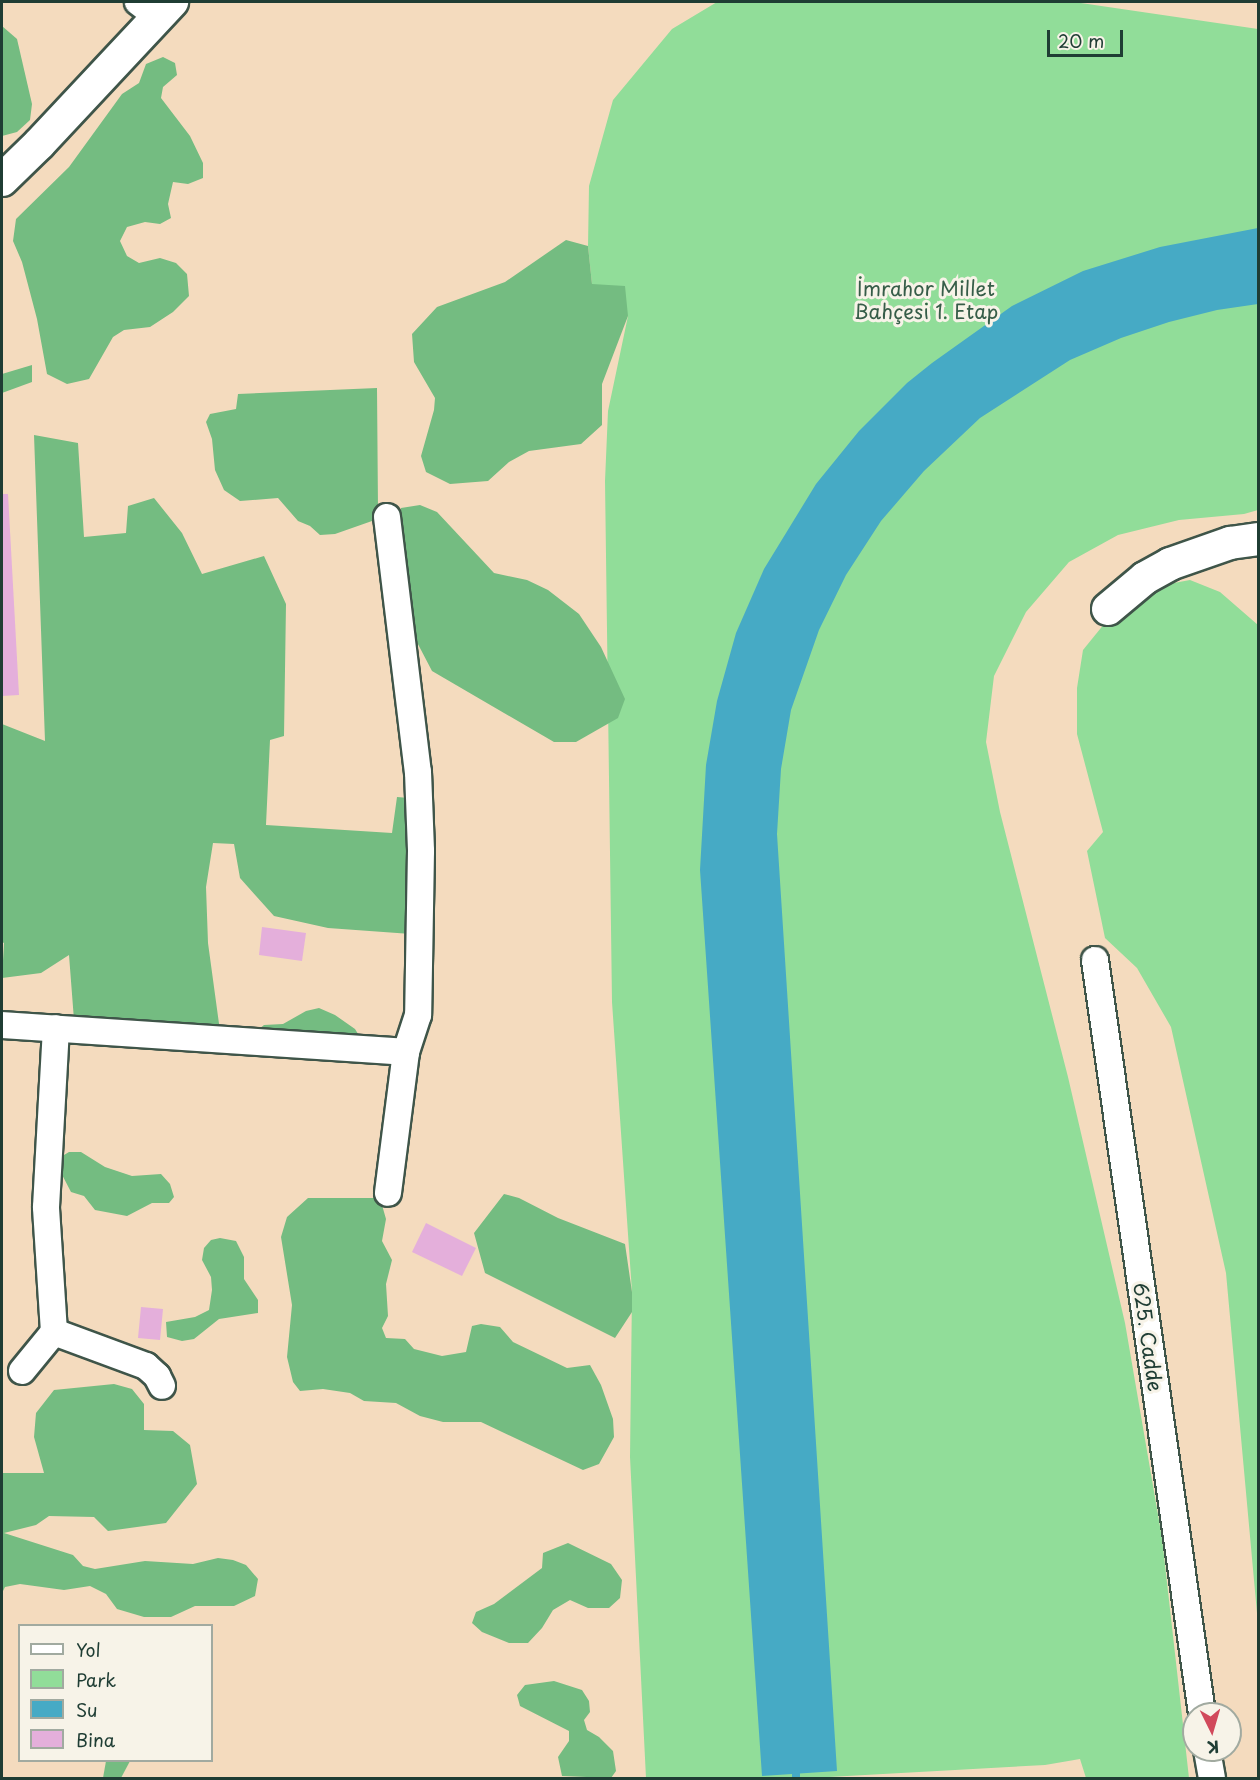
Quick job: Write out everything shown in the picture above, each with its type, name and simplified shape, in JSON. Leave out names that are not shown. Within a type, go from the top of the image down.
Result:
[{"type":"street","points":[[2,180],[39,144],[156,7]]},
{"type":"street","points":[[387,517],[418,772],[422,851],[421,985],[418,1015],[406,1052],[388,1193]]},
{"type":"street","points":[[1108,609],[1145,578],[1170,564],[1230,543],[1258,539]]},
{"type":"street","name":"625. Cadde","points":[[1095,960],[1200,1702]]},
{"type":"street","points":[[2,1025],[406,1052]]},
{"type":"street","points":[[22,1371],[54,1332],[46,1207],[56,1028]]},
{"type":"street","points":[[54,1332],[146,1366],[157,1376],[162,1386]]},
{"type":"street","points":[[1210,1762],[1212,1779]]},
{"type":"green space","name":"İmrahor Millet Bahçesi 1. Etap","points":[[717,2],[1074,2],[1258,29],[1258,510],[1244,514],[1179,520],[1118,535],[1069,562],[1026,612],[994,676],[986,742],[1000,812],[1068,1077],[1125,1323],[1162,1538],[1182,1716],[1182,1762],[1187,1762],[1189,1778],[1086,1778],[1080,1759],[1045,1765],[811,1778],[646,1778],[630,1457],[632,1292],[612,1002],[605,481],[608,411],[628,316],[592,284],[588,246],[589,186],[613,100],[672,29]]},
{"type":"green space","points":[[2,26],[17,39],[32,104],[30,120],[17,132],[2,136]]},
{"type":"green space","points":[[163,57],[175,63],[177,75],[163,87],[161,98],[190,136],[203,163],[203,178],[188,184],[173,182],[168,204],[171,218],[160,224],[145,222],[127,227],[120,241],[127,256],[139,263],[160,258],[176,263],[187,274],[189,296],[173,312],[150,327],[124,330],[113,337],[89,379],[67,384],[47,374],[37,319],[22,262],[13,241],[16,219],[69,167],[122,94],[139,83],[146,64]]},
{"type":"green space","points":[[566,240],[588,246],[592,284],[625,286],[628,316],[602,384],[602,425],[581,444],[529,451],[509,462],[488,481],[450,484],[426,472],[421,456],[434,410],[435,398],[414,362],[412,334],[437,307],[505,282]]},
{"type":"green space","points":[[32,365],[32,382],[2,393],[2,374]]},
{"type":"green space","points":[[377,388],[378,509],[372,521],[335,534],[320,535],[310,526],[298,521],[278,498],[240,501],[224,490],[215,470],[212,439],[206,422],[210,414],[236,409],[238,394]]},
{"type":"green space","points":[[34,435],[78,443],[84,537],[126,533],[128,506],[154,498],[182,533],[202,574],[264,556],[286,604],[284,736],[270,740],[266,825],[392,833],[397,797],[409,798],[411,934],[328,928],[274,916],[240,878],[234,844],[213,843],[206,887],[208,943],[220,1031],[74,1020],[69,955],[41,973],[2,978],[4,943],[2,942],[2,724],[45,741]]},
{"type":"green space","points":[[420,505],[437,512],[494,573],[527,580],[548,590],[579,614],[601,647],[625,699],[618,718],[576,742],[554,742],[432,671],[408,625],[401,589],[401,508]]},
{"type":"green space","points":[[1190,580],[1220,592],[1258,625],[1258,1624],[1226,1273],[1171,1027],[1137,968],[1105,938],[1087,851],[1103,832],[1077,734],[1077,688],[1083,650],[1109,618],[1163,585]]},
{"type":"green space","points":[[319,1008],[335,1015],[355,1029],[363,1042],[358,1054],[342,1063],[320,1060],[306,1051],[254,1033],[264,1025],[283,1024],[306,1011]]},
{"type":"green space","points":[[69,1152],[81,1152],[105,1167],[132,1176],[161,1174],[170,1184],[174,1197],[169,1203],[152,1203],[127,1216],[95,1210],[84,1196],[71,1192],[58,1167],[59,1158]]},
{"type":"green space","points":[[504,1194],[519,1198],[558,1218],[625,1244],[632,1292],[632,1312],[615,1338],[485,1273],[474,1233]]},
{"type":"green space","points":[[308,1198],[380,1198],[386,1219],[382,1241],[392,1260],[386,1284],[388,1316],[382,1328],[386,1338],[405,1339],[414,1349],[442,1356],[466,1352],[472,1326],[481,1324],[500,1327],[513,1342],[567,1368],[590,1365],[601,1385],[613,1419],[614,1437],[599,1464],[583,1470],[481,1422],[443,1422],[420,1416],[396,1403],[364,1401],[350,1393],[323,1389],[300,1391],[293,1382],[287,1357],[292,1305],[281,1237],[287,1217]]},
{"type":"green space","points":[[220,1238],[236,1241],[244,1257],[244,1279],[258,1300],[258,1313],[219,1319],[194,1339],[182,1341],[167,1337],[166,1322],[195,1317],[209,1310],[211,1277],[202,1260],[204,1248],[211,1240]]},
{"type":"green space","points":[[114,1384],[132,1389],[144,1404],[144,1430],[173,1431],[190,1445],[197,1484],[166,1523],[108,1531],[94,1517],[49,1516],[36,1525],[4,1533],[73,1555],[83,1566],[95,1569],[145,1561],[193,1564],[218,1558],[233,1560],[246,1565],[258,1579],[255,1596],[234,1606],[195,1606],[171,1617],[144,1617],[117,1609],[106,1594],[90,1586],[64,1590],[20,1584],[5,1587],[2,1593],[2,1473],[44,1473],[34,1437],[36,1413],[54,1390]]},
{"type":"green space","points":[[568,1543],[611,1564],[622,1580],[620,1598],[609,1608],[588,1608],[570,1600],[553,1610],[542,1628],[528,1643],[509,1643],[482,1632],[472,1623],[476,1612],[494,1604],[542,1568],[543,1553]]},
{"type":"green space","points":[[554,1681],[582,1690],[589,1701],[590,1712],[584,1720],[587,1730],[599,1737],[613,1751],[616,1771],[611,1778],[562,1776],[558,1757],[569,1741],[569,1731],[520,1706],[517,1695],[525,1685]]},
{"type":"green space","points":[[106,1762],[129,1762],[121,1778],[103,1778]]},
{"type":"water","points":[[1258,228],[1258,304],[1217,310],[1169,322],[1121,338],[1070,360],[980,418],[924,471],[881,521],[846,575],[819,630],[791,710],[781,769],[777,834],[837,1771],[762,1776],[700,870],[706,765],[717,701],[736,633],[764,569],[816,484],[859,431],[907,383],[932,363],[1012,306],[1083,271],[1160,247]]},
{"type":"building","points":[[2,494],[8,494],[19,695],[2,696]]},
{"type":"building","points":[[262,927],[306,933],[302,961],[259,955]]},
{"type":"building","points":[[426,1223],[476,1248],[462,1276],[412,1252]]},
{"type":"building","points":[[141,1307],[163,1309],[160,1340],[138,1338]]}]
